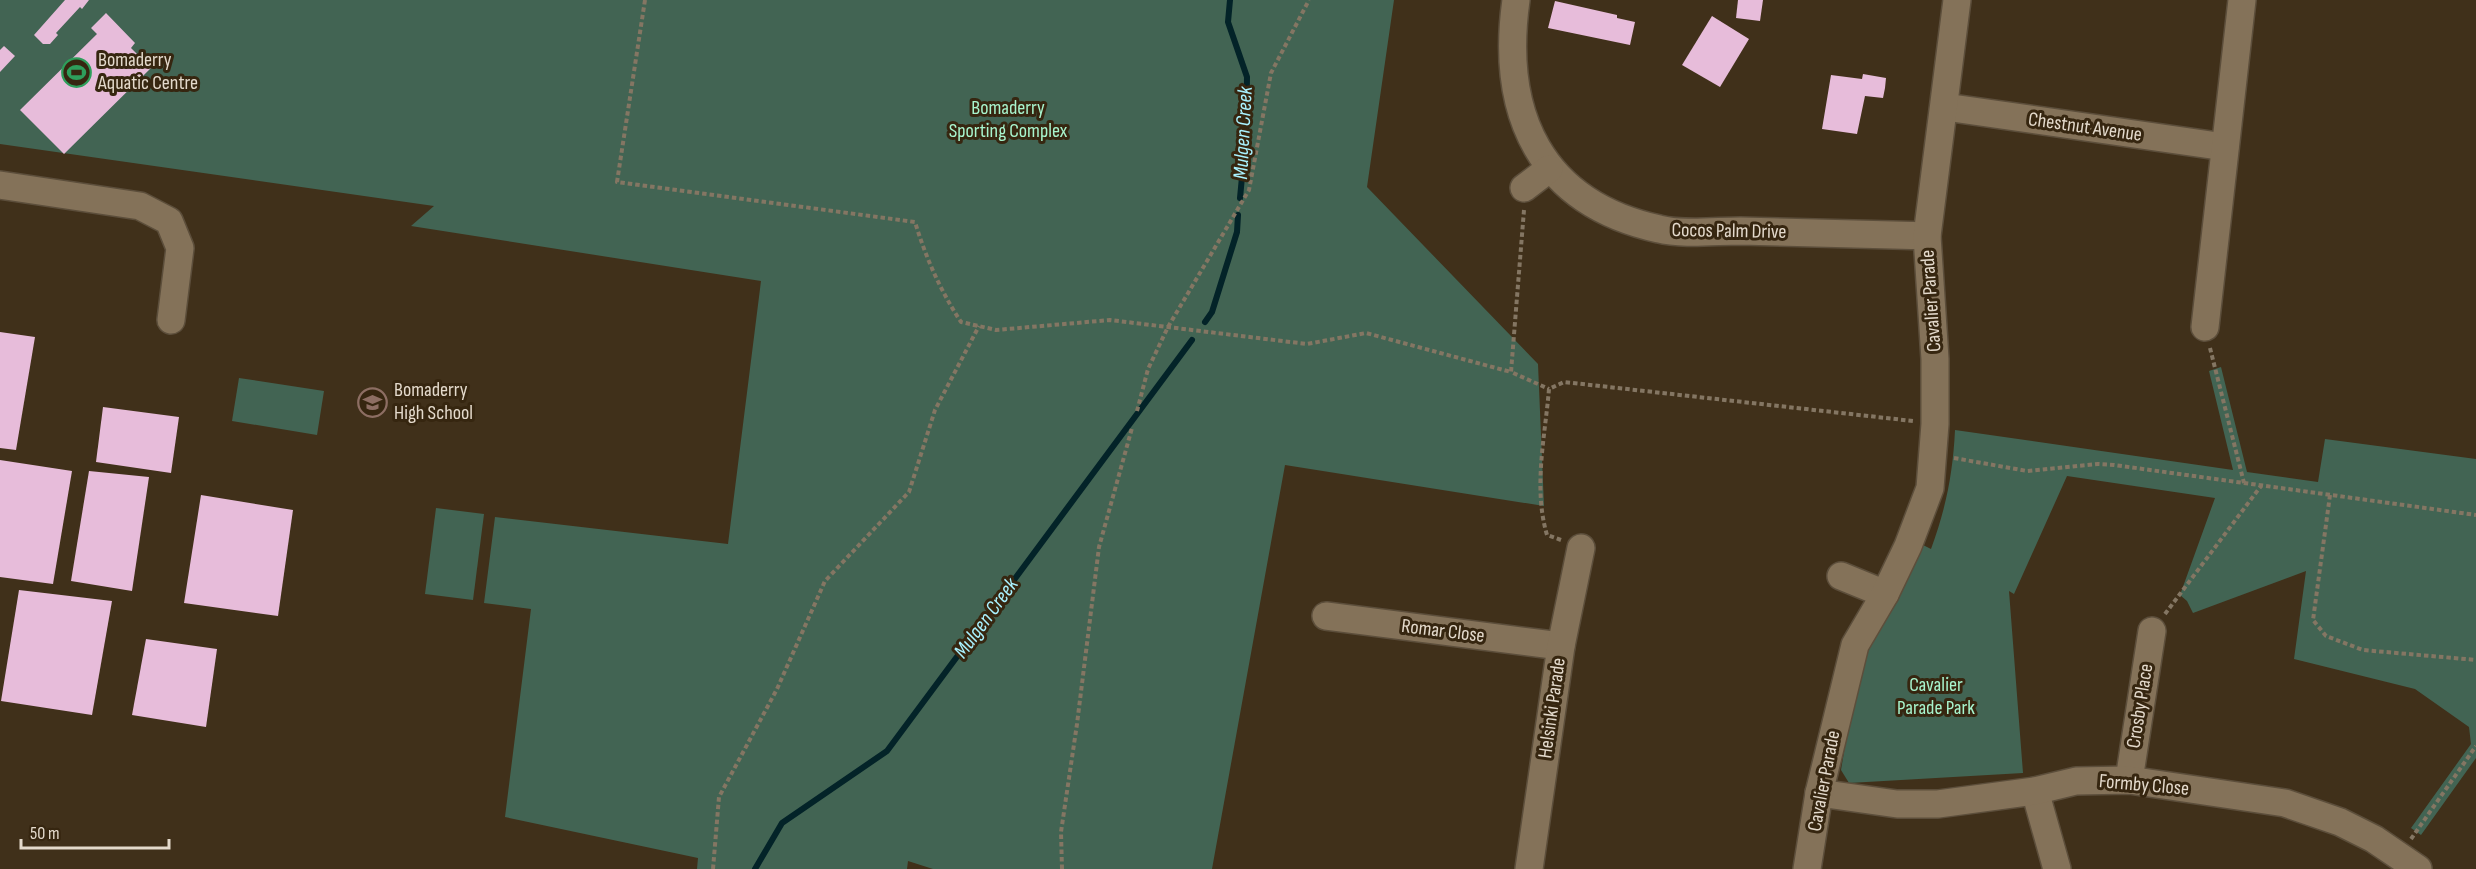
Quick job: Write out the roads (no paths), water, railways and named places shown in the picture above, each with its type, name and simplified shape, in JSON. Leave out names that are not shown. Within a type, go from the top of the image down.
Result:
[{"type":"street","name":"Cocos Palm Drive","points":[[1516,0],[1511,35],[1514,87],[1527,130],[1549,169],[1578,195],[1613,216],[1661,230],[1927,236]]},
{"type":"street","name":"Cavalier Parade","points":[[1808,869],[1819,793],[1855,645],[1885,594],[1908,546],[1930,488],[1935,424],[1935,359],[1927,236],[1957,0]]},
{"type":"street","points":[[2205,327],[2242,0]]},
{"type":"street","name":"Chestnut Avenue","points":[[1945,107],[2225,147]]},
{"type":"street","points":[[1524,188],[1549,169]]},
{"type":"street","points":[[0,185],[140,206],[169,221],[180,248],[171,320]]},
{"type":"street","name":"Helsinki Parade","points":[[1529,869],[1561,646],[1581,548]]},
{"type":"street","points":[[1842,576],[1885,594]]},
{"type":"street","name":"Romar Close","points":[[1326,616],[1561,646]]},
{"type":"street","name":"Crosby Place","points":[[2129,780],[2152,631]]},
{"type":"street","name":"Formby Close","points":[[1819,793],[1897,804],[1938,804],[2035,791],[2076,781],[2129,780],[2285,803],[2340,822],[2409,862]]},
{"type":"street","points":[[2035,791],[2057,869]]},
{"type":"waterway","name":"Mulgen Creek","points":[[1230,0],[1228,22],[1247,77],[1246,135],[1240,198]]},
{"type":"waterway","name":"Mulgen Creek","points":[[1205,322],[1212,312],[1237,232],[1238,215]]},
{"type":"waterway","name":"Mulgen Creek","points":[[755,869],[782,823],[887,751],[1192,340]]},
{"type":"place","name":"Bomaderry Aquatic Centre","points":[[77,72]]},
{"type":"place","name":"Bomaderry High School","points":[[373,402]]},
{"type":"park label","name":"Bomaderry Sporting Complex","points":[[1008,120]]},
{"type":"park label","name":"Cavalier Parade Park","points":[[1936,696]]}]
